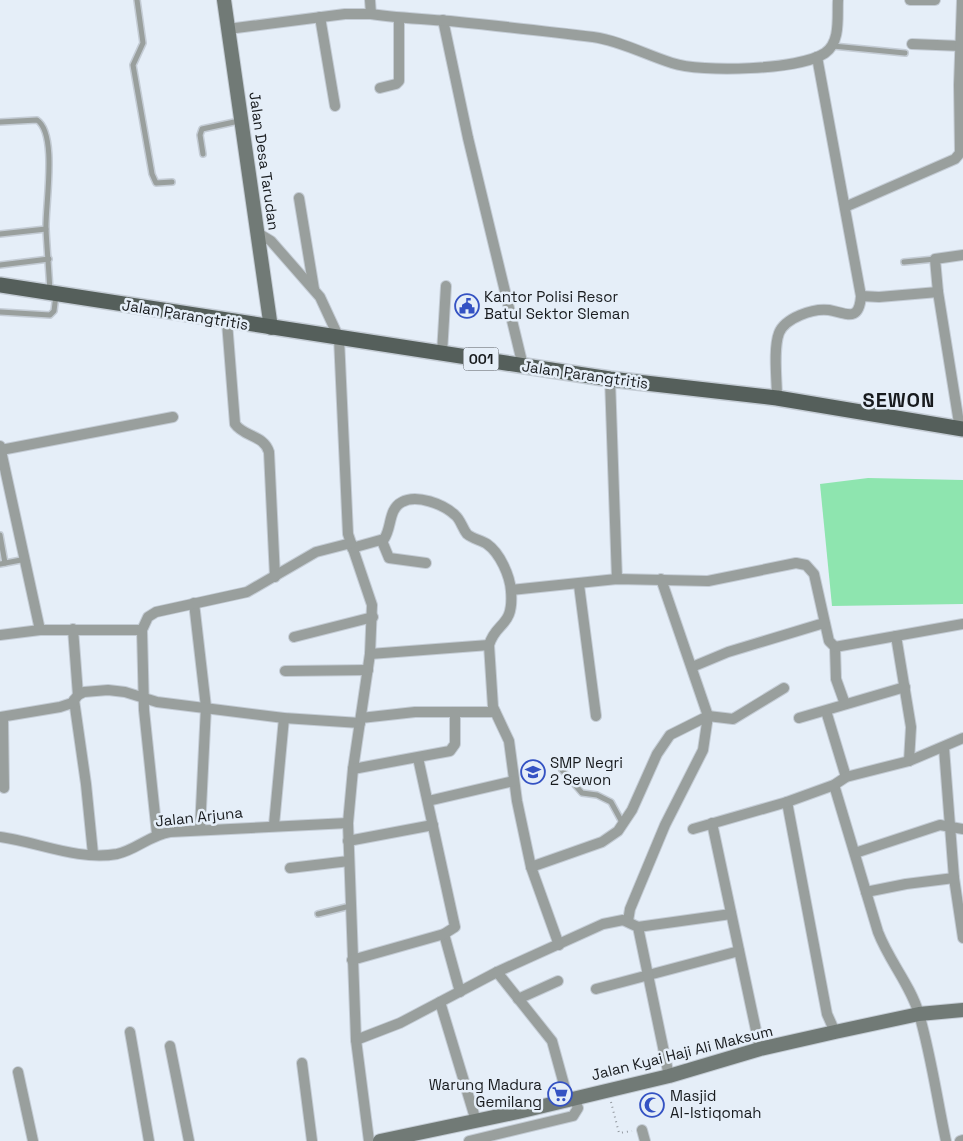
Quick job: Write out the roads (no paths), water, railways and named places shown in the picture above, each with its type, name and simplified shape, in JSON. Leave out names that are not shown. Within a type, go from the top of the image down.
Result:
[{"type":"main road","name":"Jalan Parangtritis","points":[[0,285],[228,322],[610,379],[777,398],[962,429]]},
{"type":"street","name":"Jalan Desa Tarudan","points":[[224,0],[243,121],[271,328]]},
{"type":"street","points":[[370,0],[371,14]]},
{"type":"street","points":[[228,29],[320,17],[371,14],[399,18],[443,20],[608,39],[674,64],[720,70],[765,67],[817,57],[833,46],[837,33],[838,0]]},
{"type":"street","points":[[910,0],[935,0]]},
{"type":"street","points":[[845,207],[955,159],[960,153],[962,147],[962,0]]},
{"type":"street","points":[[320,17],[335,106]]},
{"type":"street","points":[[380,88],[396,84],[400,81],[399,18]]},
{"type":"street","points":[[443,20],[468,138],[523,366]]},
{"type":"street","points":[[908,48],[961,46]]},
{"type":"street","points":[[777,398],[777,346],[783,325],[795,317],[824,310],[842,315],[851,315],[859,310],[861,296],[817,57]]},
{"type":"street","points":[[299,198],[314,290]]},
{"type":"street","points":[[258,233],[271,241],[314,290],[325,306],[339,338],[346,512],[352,546],[368,589],[373,617],[368,670],[353,769],[348,823],[356,1040],[369,1141]]},
{"type":"street","points":[[962,429],[938,292],[935,259],[963,255]]},
{"type":"street","points":[[442,353],[446,286]]},
{"type":"street","points":[[861,296],[878,297],[938,292]]},
{"type":"street","points":[[228,322],[235,424],[241,431],[261,439],[269,452],[275,577]]},
{"type":"street","points":[[610,379],[613,420],[612,441],[617,579]]},
{"type":"street","points":[[40,630],[26,559],[0,448],[172,417]]},
{"type":"street","points":[[157,834],[144,710],[142,630],[148,617],[156,612],[247,592],[316,552],[382,541],[387,533],[393,510],[402,502],[416,500],[440,505],[455,515],[468,535],[492,547],[504,568],[511,590],[508,620],[493,636],[489,645],[495,712],[509,741],[514,781],[531,867],[559,945]]},
{"type":"street","points":[[382,541],[389,558],[426,563]]},
{"type":"street","points":[[511,590],[579,585],[617,579],[708,581],[802,564],[811,569],[814,574],[824,623],[829,640],[835,647],[836,679],[845,704]]},
{"type":"street","points":[[628,921],[630,909],[665,825],[703,750],[708,716],[661,579]]},
{"type":"street","points":[[579,585],[596,716]]},
{"type":"street","points":[[194,603],[206,707],[200,828]]},
{"type":"street","points":[[294,637],[373,617]]},
{"type":"street","points":[[692,667],[728,652],[824,623]]},
{"type":"street","points":[[835,647],[963,624]]},
{"type":"street","points":[[72,629],[76,698],[93,854]]},
{"type":"street","points":[[0,635],[40,630],[142,630]]},
{"type":"street","points":[[896,636],[912,737],[909,761]]},
{"type":"street","points":[[370,654],[489,645]]},
{"type":"street","points":[[284,671],[368,670]]},
{"type":"street","points":[[799,718],[905,686]]},
{"type":"street","points":[[531,867],[602,842],[618,831],[623,825],[663,742],[678,729],[708,716],[733,719],[784,688]]},
{"type":"street","points":[[4,788],[2,717],[52,709],[76,698],[84,692],[117,690],[145,700],[284,718],[361,720],[415,712],[495,712]]},
{"type":"street","points":[[826,711],[846,777]]},
{"type":"street","points":[[353,769],[418,758],[453,749],[454,712]]},
{"type":"street","points":[[274,825],[284,718]]},
{"type":"street","points":[[693,829],[787,802],[834,785],[846,777],[909,761],[944,748],[963,738]]},
{"type":"street","points":[[944,748],[954,878],[963,938]]},
{"type":"street","points":[[352,960],[444,934],[451,931],[455,924],[418,758]]},
{"type":"street","points":[[428,802],[514,781]]},
{"type":"street","points":[[834,785],[884,947],[907,984],[919,1014],[946,1141]]},
{"type":"street","points":[[787,802],[827,1014],[835,1032]]},
{"type":"street","name":"Jalan Arjuna","points":[[0,837],[52,849],[93,854],[121,853],[157,834],[200,828],[348,823]]},
{"type":"street","points":[[712,823],[760,1049]]},
{"type":"street","points":[[348,841],[433,825]]},
{"type":"street","points":[[855,853],[940,825],[963,830]]},
{"type":"street","points":[[290,868],[349,861]]},
{"type":"street","points":[[866,892],[906,884],[954,878]]},
{"type":"street","points":[[356,1040],[400,1023],[497,972],[603,924],[628,921],[638,927],[731,914]]},
{"type":"street","points":[[638,927],[650,976],[669,1076]]},
{"type":"street","points":[[444,934],[460,992]]},
{"type":"street","points":[[596,989],[739,951]]},
{"type":"street","points":[[469,1141],[523,1129],[576,1114],[578,1108],[571,1098],[552,1041],[497,972]]},
{"type":"street","points":[[518,999],[558,981]]},
{"type":"street","points":[[440,1002],[476,1121]]},
{"type":"street","name":"Jalan Kyai Haji Ali Maksum","points":[[380,1141],[518,1112],[669,1076],[760,1049],[835,1032],[919,1014],[963,1010]]},
{"type":"street","points":[[130,1032],[149,1141]]},
{"type":"street","points":[[170,1046],[189,1141]]},
{"type":"street","points":[[302,1063],[312,1141]]},
{"type":"street","points":[[18,1072],[32,1141]]},
{"type":"street","points":[[518,1112],[523,1129]]},
{"type":"street","points":[[642,1130],[644,1141]]},
{"type":"lane","points":[[137,0],[143,39],[133,65],[152,174],[156,184],[172,182]]},
{"type":"lane","points":[[833,46],[908,48]]},
{"type":"lane","points":[[0,122],[37,120],[45,130],[48,165],[46,228],[54,311],[50,315],[0,312]]},
{"type":"lane","points":[[203,154],[200,135],[202,129],[243,121]]},
{"type":"lane","points":[[0,234],[46,228]]},
{"type":"lane","points":[[0,265],[49,259]]},
{"type":"lane","points":[[904,262],[935,259]]},
{"type":"lane","points":[[0,535],[2,564],[26,559]]},
{"type":"lane","points":[[562,770],[582,793],[597,796],[610,802],[623,825]]},
{"type":"lane","points":[[318,914],[350,906]]},
{"type":"place","name":"Kantor Polisi Resor Batul Sektor Sleman","points":[[467,306]]},
{"type":"place","name":"SMP Negri 2 Sewon","points":[[533,772]]},
{"type":"place","name":"Warung Madura Gemilang","points":[[560,1094]]},
{"type":"place","name":"Masjid Al-Istiqomah","points":[[652,1105]]},
{"type":"district","name":"SEWON","points":[[899,400]]}]
